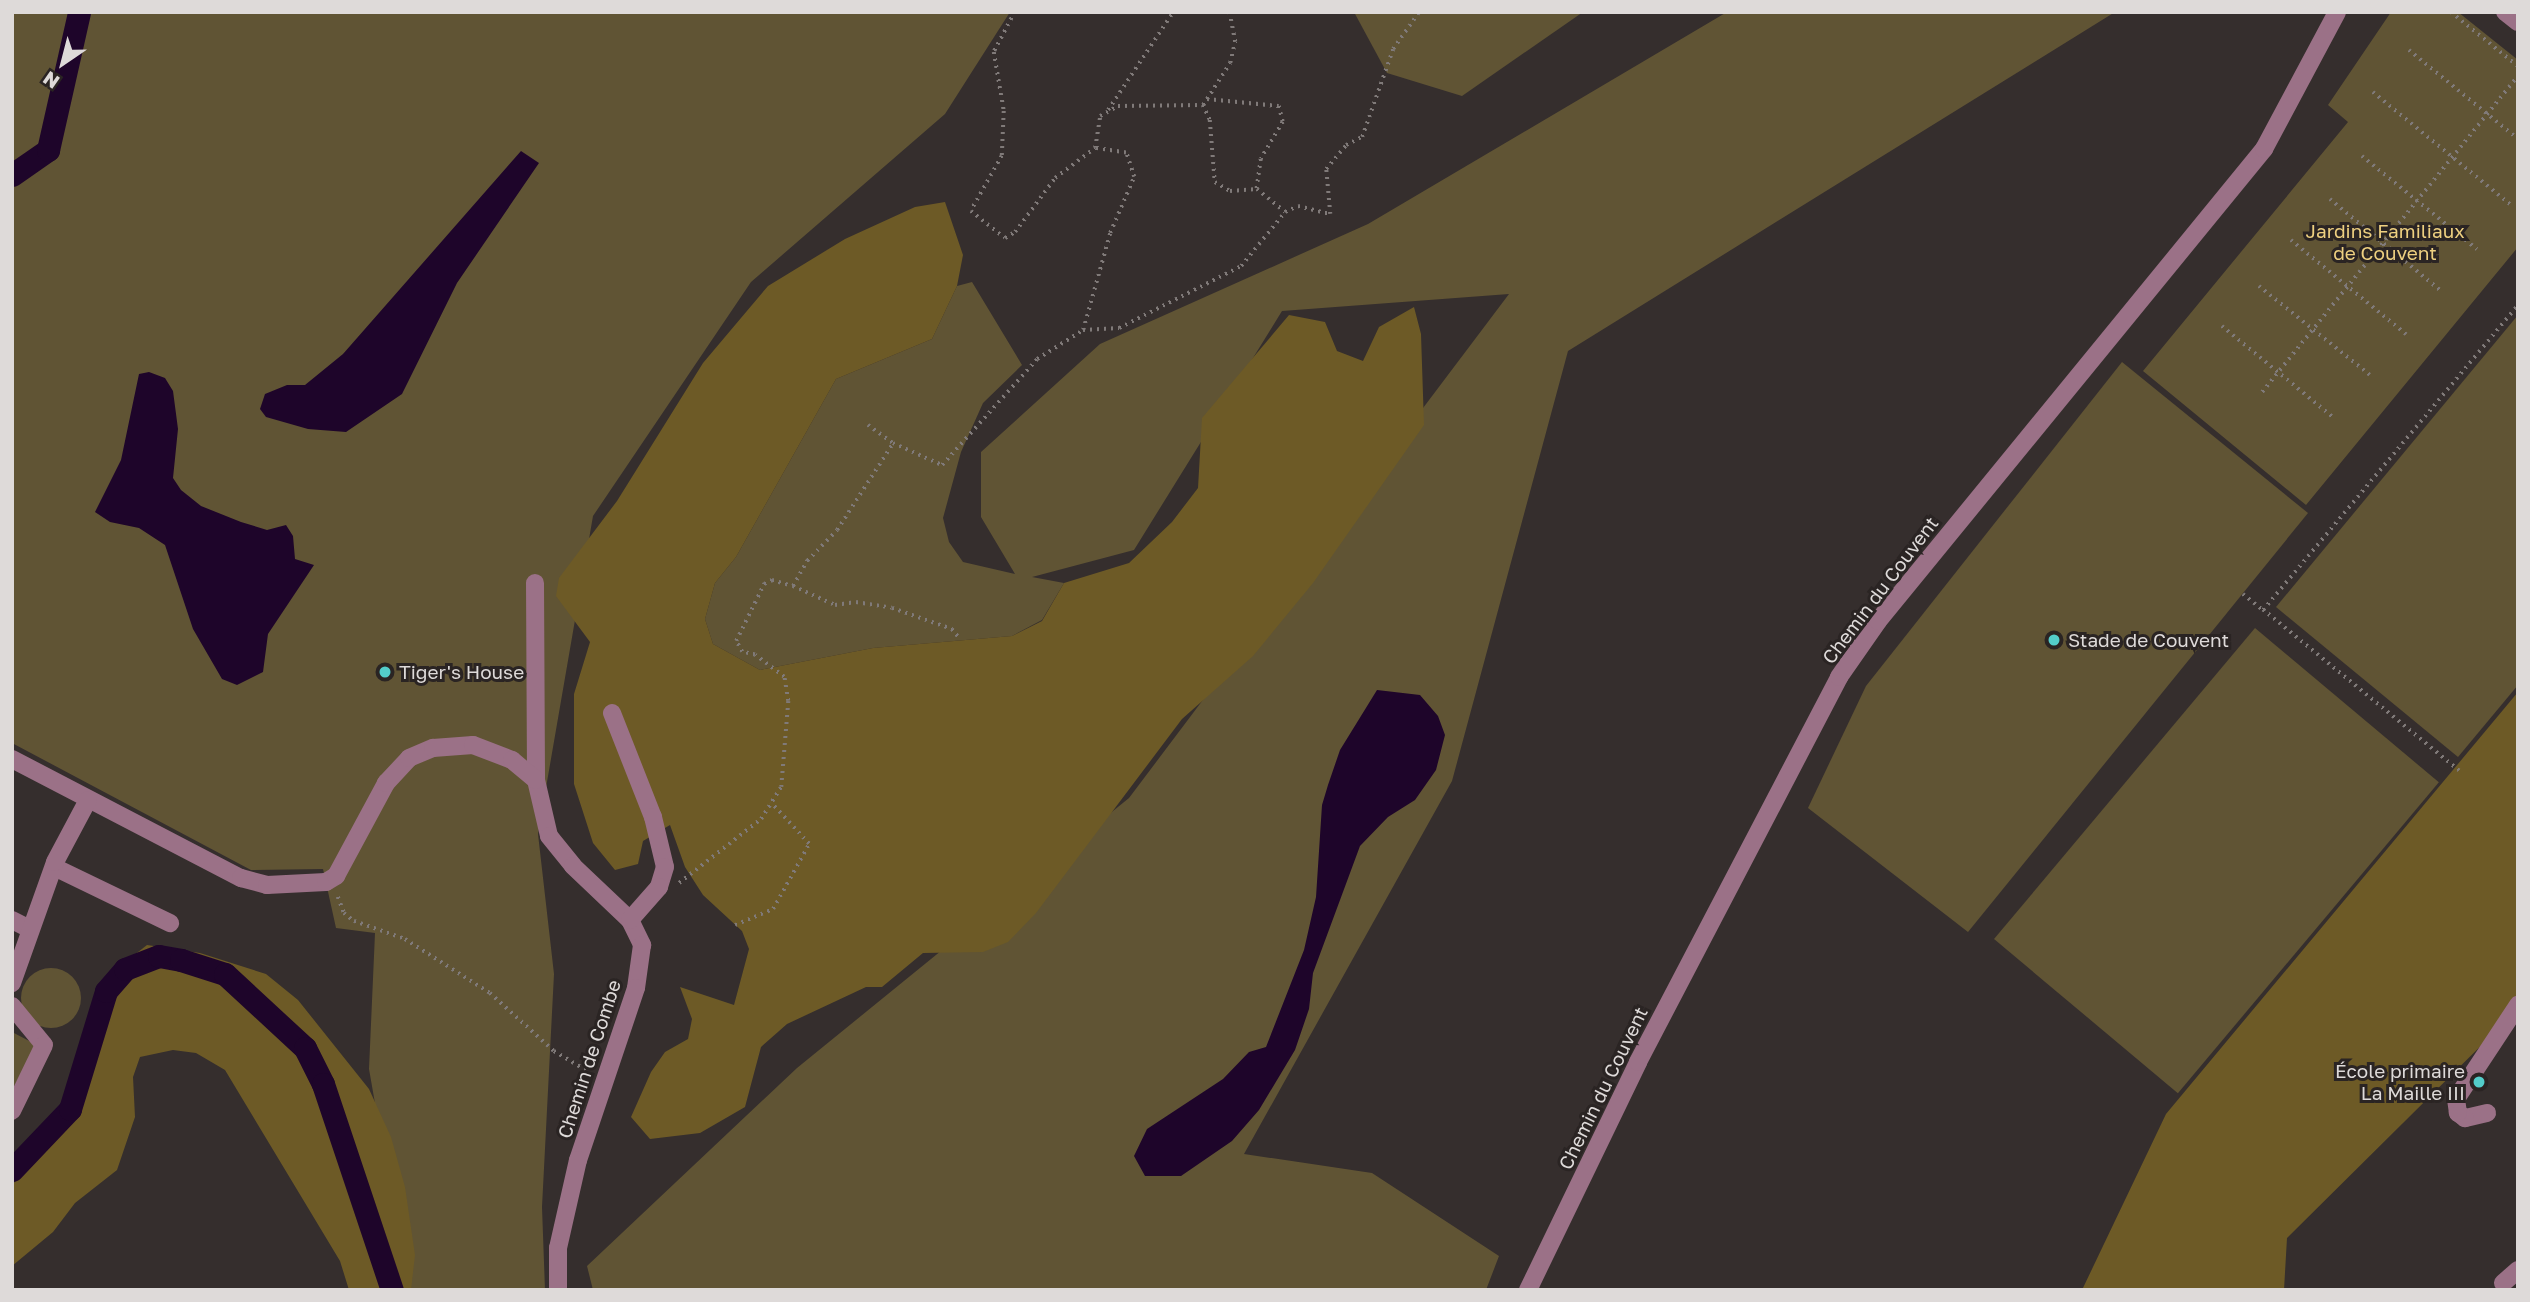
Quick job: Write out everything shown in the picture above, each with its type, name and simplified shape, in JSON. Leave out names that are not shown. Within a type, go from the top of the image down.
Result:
[{"type":"street","name":"Chemin du Couvent","points":[[1528,1290],[1638,1062],[1839,677],[1878,621],[2264,149],[2337,12]]},
{"type":"street","points":[[2505,12],[2518,22]]},
{"type":"street","name":"Chemin de Combe","points":[[535,583],[536,780],[550,836],[573,866],[630,920],[642,946],[636,988],[578,1160],[558,1248],[558,1290]]},
{"type":"street","points":[[612,713],[653,817],[665,867],[659,887],[630,920]]},
{"type":"street","points":[[12,759],[253,882],[326,882],[336,877],[386,783],[409,758],[433,748],[473,745],[512,760],[536,780]]},
{"type":"street","points":[[12,983],[54,867],[88,800]]},
{"type":"street","points":[[54,867],[170,923]]},
{"type":"street","points":[[12,920],[30,929]]},
{"type":"street","points":[[2487,1113],[2465,1118],[2458,1112],[2456,1098],[2518,1005]]},
{"type":"street","points":[[12,1006],[44,1045],[12,1111]]},
{"type":"street","points":[[2503,1283],[2518,1270]]},
{"type":"path","points":[[1015,12],[994,52],[1004,111],[1002,156],[971,211],[1005,237],[1015,232],[1055,178],[1095,148],[1100,116],[1118,106],[1203,105]]},
{"type":"path","points":[[1107,112],[1173,12]]},
{"type":"path","points":[[1203,105],[1230,63],[1236,42],[1229,12]]},
{"type":"path","points":[[868,425],[893,443],[942,465],[1037,359],[1083,330],[1119,328],[1241,265],[1285,212],[1298,206],[1330,214],[1326,169],[1346,145],[1362,137],[1393,49],[1419,12]]},
{"type":"path","points":[[2451,12],[2518,66]]},
{"type":"path","points":[[2409,50],[2518,139]]},
{"type":"path","points":[[2262,392],[2518,76]]},
{"type":"path","points":[[2373,92],[2510,204]]},
{"type":"path","points":[[1207,99],[1279,106],[1283,122],[1261,159],[1257,189]]},
{"type":"path","points":[[1203,105],[1210,120],[1215,182],[1230,191],[1257,189],[1285,212]]},
{"type":"path","points":[[1083,330],[1110,233],[1134,177],[1126,153],[1095,148]]},
{"type":"path","points":[[2362,156],[2477,249]]},
{"type":"path","points":[[2330,199],[2440,290]]},
{"type":"path","points":[[2291,240],[2406,334]]},
{"type":"path","points":[[2259,286],[2370,375]]},
{"type":"path","points":[[2263,610],[2518,305]]},
{"type":"path","points":[[2222,326],[2334,418]]},
{"type":"path","points":[[793,586],[807,561],[837,530],[893,443]]},
{"type":"path","points":[[659,887],[686,882],[761,820],[781,787],[788,701],[784,677],[755,655],[742,652],[736,641],[764,584],[772,580],[793,586],[835,605],[856,602],[892,608],[952,629],[960,639]]},
{"type":"path","points":[[2243,594],[2459,771]]},
{"type":"path","points":[[735,925],[773,909],[809,844],[771,803]]},
{"type":"path","points":[[336,877],[339,902],[354,921],[405,939],[510,1008],[562,1058],[605,1080]]},
{"type":"green space","points":[[12,12],[1010,12],[945,114],[751,282],[593,516],[538,834],[554,974],[542,1207],[545,1290],[396,1290],[401,1252],[369,1069],[375,933],[336,928],[323,869],[251,870],[12,743]]},
{"type":"green space","points":[[1354,12],[1583,12],[1462,96],[1387,73]]},
{"type":"green space","points":[[1727,12],[2115,12],[1568,351],[1452,781],[1244,1154],[1372,1173],[1499,1256],[1486,1290],[593,1290],[587,1266],[797,1068],[1129,798],[1509,294],[1282,311],[1134,550],[1032,577],[1064,583],[1042,620],[1012,636],[873,648],[760,670],[713,644],[705,619],[715,583],[736,557],[836,379],[932,339],[957,286],[972,282],[1022,365],[983,403],[961,452],[943,518],[949,542],[963,562],[1015,574],[981,517],[981,452],[1100,344],[1368,224]]},
{"type":"green space","name":"Jardins Familiaux de Couvent","points":[[2391,12],[2458,12],[2518,60],[2518,247],[2306,505],[2143,371],[2348,122],[2328,105]]},
{"type":"green space","name":"Stade de Couvent","points":[[2518,315],[2518,685],[2458,757],[2276,607]]},
{"type":"green space","name":"Stade de Couvent","points":[[2122,362],[2308,513],[1968,932],[1808,808],[1866,686]]},
{"type":"green space","name":"Stade de Couvent","points":[[2255,628],[2439,782],[2178,1093],[1994,939]]},
{"type":"green space","points":[[51,968],[68,973],[76,981],[81,998],[76,1015],[68,1023],[51,1028],[34,1023],[26,1015],[21,998],[26,981],[34,973]]},
{"type":"green space","points":[[12,1032],[37,1045],[12,1090]]},
{"type":"shaded area","points":[[521,151],[539,163],[457,283],[402,394],[346,432],[308,429],[266,417],[260,409],[265,394],[287,385],[305,385],[343,354]]},
{"type":"shaded area","points":[[945,202],[963,255],[957,286],[932,339],[836,379],[736,557],[715,583],[705,619],[713,644],[760,670],[873,648],[1012,636],[1042,621],[1064,583],[1129,563],[1172,522],[1198,488],[1202,418],[1289,315],[1325,322],[1337,351],[1363,361],[1379,327],[1414,307],[1421,334],[1424,425],[1313,583],[1253,656],[1182,719],[1036,913],[1008,942],[983,952],[923,953],[882,987],[866,987],[787,1024],[761,1047],[745,1107],[700,1133],[650,1139],[631,1117],[651,1072],[665,1052],[688,1039],[692,1019],[680,987],[734,1005],[749,949],[742,931],[703,895],[685,867],[670,825],[643,841],[638,864],[615,870],[593,843],[574,784],[574,694],[590,642],[556,596],[559,578],[617,501],[703,363],[768,286],[845,239],[915,207]]},
{"type":"shaded area","points":[[149,372],[165,378],[173,391],[178,429],[173,478],[181,490],[201,506],[241,522],[267,530],[286,525],[293,536],[295,559],[314,565],[268,634],[263,672],[237,685],[222,679],[193,629],[165,545],[139,528],[110,522],[95,512],[121,460],[139,374]]},
{"type":"shaded area","points":[[1377,690],[1420,695],[1438,716],[1445,735],[1436,770],[1415,800],[1388,817],[1360,846],[1313,973],[1309,1009],[1295,1050],[1259,1110],[1232,1141],[1181,1176],[1145,1176],[1134,1156],[1147,1129],[1223,1079],[1249,1052],[1266,1047],[1304,950],[1316,897],[1322,805],[1328,785],[1340,750]]},
{"type":"shaded area","points":[[2518,692],[2518,1009],[2287,1238],[2284,1290],[2082,1290],[2166,1114]]},
{"type":"shaded area","points":[[147,945],[200,953],[266,974],[298,1000],[369,1089],[391,1137],[405,1187],[415,1255],[411,1290],[349,1290],[340,1261],[225,1070],[196,1053],[173,1050],[140,1057],[133,1077],[135,1117],[117,1170],[75,1203],[53,1232],[12,1266],[12,1185],[75,1112],[105,978]]},
{"type":"waterway","points":[[12,175],[48,150],[79,12]]},
{"type":"waterway","points":[[12,1170],[70,1109],[106,991],[125,969],[159,956],[181,960],[225,974],[305,1048],[323,1084],[392,1290]]},
{"type":"place","name":"Stade de Couvent","points":[[2054,640]]},
{"type":"place","name":"Tiger's House","points":[[385,672]]},
{"type":"place","name":"École primaire La Maille III","points":[[2479,1082]]}]
